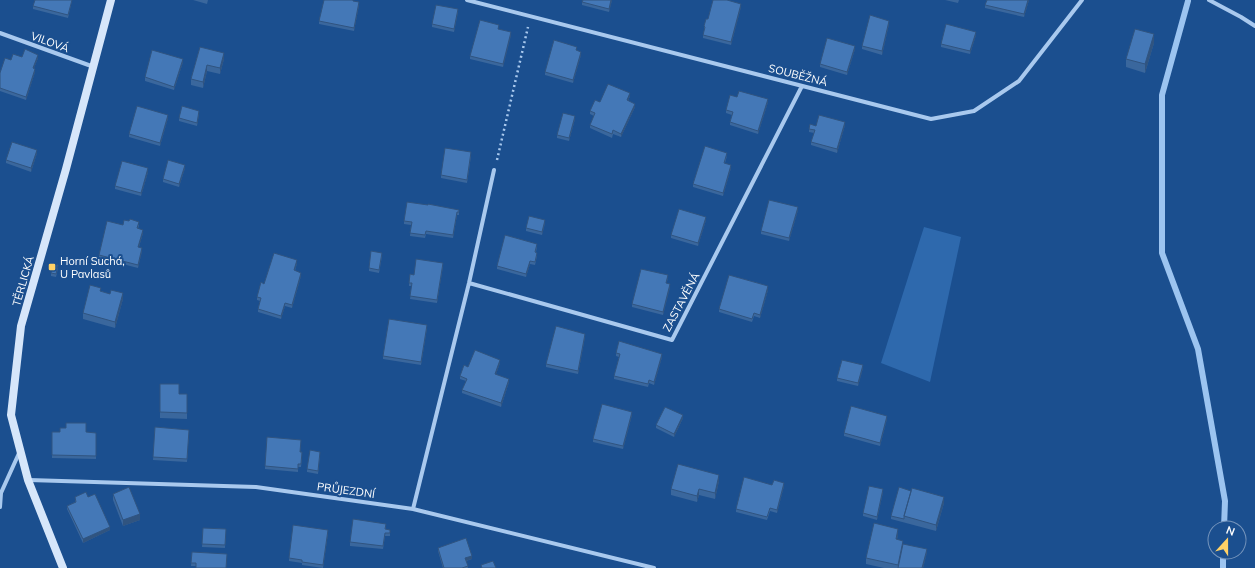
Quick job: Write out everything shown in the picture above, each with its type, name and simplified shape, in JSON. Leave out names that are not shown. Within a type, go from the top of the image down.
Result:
[{"type":"main road","name":"TĚRLICKÁ","points":[[63,568],[28,480],[11,415],[21,326],[66,170],[111,0]]},
{"type":"street","name":"SOUBĚŽNÁ","points":[[467,0],[931,119],[974,111],[1019,81],[1082,0]]},
{"type":"street","points":[[1209,0],[1255,26]]},
{"type":"street","name":"VILOVÁ","points":[[0,33],[94,67]]},
{"type":"street","name":"ZASTAVĚNÁ","points":[[469,283],[672,340],[802,86]]},
{"type":"street","points":[[413,508],[469,283],[494,170]]},
{"type":"street","points":[[0,507],[1,494],[20,450]]},
{"type":"street","name":"PRŮJEZDNÍ","points":[[28,480],[256,487],[413,508],[654,568]]},
{"type":"path","points":[[494,170],[530,16]]},
{"type":"shaded area","points":[[924,227],[961,237],[930,382],[881,363]]},
{"type":"building","points":[[35,0],[72,0],[68,15],[33,6]]},
{"type":"building","points":[[324,0],[353,0],[359,2],[354,28],[319,21]]},
{"type":"building","points":[[583,0],[611,0],[609,9],[582,2]]},
{"type":"building","points":[[713,0],[727,0],[741,4],[731,42],[703,35],[706,19],[708,19]]},
{"type":"building","points":[[987,0],[1028,0],[1024,14],[985,5]]},
{"type":"building","points":[[436,5],[458,9],[454,29],[432,24]]},
{"type":"building","points":[[870,15],[889,21],[882,51],[862,46]]},
{"type":"building","points":[[480,20],[499,25],[498,29],[511,32],[503,64],[470,56]]},
{"type":"building","points":[[946,24],[976,32],[970,51],[941,44]]},
{"type":"building","points":[[1135,29],[1154,34],[1145,64],[1126,59]]},
{"type":"building","points":[[827,38],[855,46],[847,72],[820,64]]},
{"type":"building","points":[[554,40],[577,47],[576,50],[581,52],[573,80],[545,72]]},
{"type":"building","points":[[200,47],[224,53],[220,68],[207,65],[203,82],[191,79]]},
{"type":"building","points":[[25,49],[38,55],[33,68],[35,69],[26,97],[0,88],[0,73],[5,58],[11,60],[13,54],[22,57]]},
{"type":"building","points":[[152,50],[183,59],[174,87],[145,77]]},
{"type":"building","points":[[608,84],[630,93],[627,100],[635,104],[621,134],[613,130],[612,134],[590,125],[595,113],[590,111],[595,100],[600,102]]},
{"type":"building","points":[[739,91],[768,99],[758,131],[730,122],[733,112],[726,110],[730,95],[737,97]]},
{"type":"building","points":[[137,106],[168,115],[160,143],[129,134]]},
{"type":"building","points":[[182,106],[199,111],[197,123],[179,118]]},
{"type":"building","points":[[563,113],[575,116],[569,138],[557,135]]},
{"type":"building","points":[[819,115],[845,122],[837,149],[811,142],[815,130],[809,129],[810,124],[816,126]]},
{"type":"building","points":[[12,142],[37,150],[31,168],[6,160]]},
{"type":"building","points":[[705,146],[727,153],[724,163],[731,165],[723,193],[693,184]]},
{"type":"building","points":[[445,148],[471,152],[467,180],[441,175]]},
{"type":"building","points":[[168,160],[185,165],[179,184],[163,179]]},
{"type":"building","points":[[122,161],[148,168],[141,193],[115,186]]},
{"type":"building","points":[[769,200],[798,207],[789,238],[761,231]]},
{"type":"building","points":[[407,202],[428,204],[459,210],[459,212],[457,212],[453,235],[426,231],[425,235],[410,233],[412,222],[404,221]]},
{"type":"building","points":[[679,209],[706,217],[698,243],[671,235]]},
{"type":"building","points":[[529,216],[545,220],[542,232],[526,228]]},
{"type":"building","points":[[130,219],[139,222],[137,228],[143,230],[138,247],[142,248],[138,265],[99,255],[107,221],[123,225],[124,220],[129,221]]},
{"type":"building","points":[[505,235],[537,244],[535,262],[530,261],[526,274],[497,266]]},
{"type":"building","points":[[371,251],[382,253],[379,270],[369,268]]},
{"type":"building","points":[[274,253],[297,260],[294,270],[301,273],[292,305],[285,303],[281,316],[258,309],[261,298],[257,297],[261,282],[264,284]]},
{"type":"building","points":[[416,259],[443,263],[437,300],[410,296],[412,283],[409,283],[410,274],[414,275]]},
{"type":"building","points":[[53,264],[58,265],[56,274],[51,273]]},
{"type":"building","points":[[641,269],[668,275],[666,283],[670,284],[663,312],[632,304]]},
{"type":"building","points":[[729,275],[768,286],[760,315],[754,313],[752,319],[719,309]]},
{"type":"building","points":[[90,285],[101,288],[100,291],[110,294],[111,290],[123,293],[115,322],[83,313]]},
{"type":"building","points":[[389,319],[427,325],[421,362],[383,356]]},
{"type":"building","points":[[556,326],[585,334],[578,371],[546,364]]},
{"type":"building","points":[[619,341],[662,354],[654,382],[649,380],[648,384],[614,376],[620,354],[616,353]]},
{"type":"building","points":[[475,350],[500,360],[495,374],[509,379],[501,403],[462,390],[467,379],[460,376],[464,365],[468,367]]},
{"type":"building","points":[[842,360],[863,365],[858,383],[837,378]]},
{"type":"building","points":[[160,384],[179,384],[179,394],[187,394],[187,413],[160,412]]},
{"type":"building","points":[[602,404],[632,412],[623,446],[593,439]]},
{"type":"building","points":[[851,406],[887,416],[880,443],[844,433]]},
{"type":"building","points":[[665,407],[683,415],[674,434],[656,425]]},
{"type":"building","points":[[66,423],[86,423],[86,432],[96,433],[96,456],[52,455],[52,432],[60,432],[60,428],[66,428]]},
{"type":"building","points":[[155,427],[189,430],[187,459],[153,457]]},
{"type":"building","points":[[267,437],[301,440],[301,464],[298,464],[298,469],[265,466]]},
{"type":"building","points":[[310,450],[320,452],[318,471],[307,469]]},
{"type":"building","points":[[678,464],[719,475],[715,493],[699,489],[697,496],[671,489]]},
{"type":"building","points":[[744,477],[772,485],[774,480],[784,483],[777,510],[770,508],[767,517],[736,509]]},
{"type":"building","points":[[869,486],[883,489],[877,517],[863,513]]},
{"type":"building","points":[[129,487],[140,514],[123,520],[113,494]]},
{"type":"building","points":[[899,487],[911,491],[904,519],[891,516]]},
{"type":"building","points":[[912,488],[944,497],[936,525],[904,516]]},
{"type":"building","points":[[86,492],[88,497],[95,494],[110,527],[83,539],[67,506],[76,502],[75,497]]},
{"type":"building","points":[[353,519],[386,524],[385,529],[390,530],[390,533],[385,533],[383,546],[350,542]]},
{"type":"building","points":[[874,523],[898,529],[896,539],[903,541],[898,565],[866,558]]},
{"type":"building","points":[[293,525],[328,530],[323,565],[302,562],[302,560],[289,558]]},
{"type":"building","points":[[203,528],[226,529],[225,545],[202,544]]},
{"type":"building","points":[[466,538],[472,556],[465,558],[468,566],[462,568],[444,568],[438,548]]},
{"type":"building","points":[[903,544],[927,549],[922,568],[898,568]]},
{"type":"building","points":[[192,552],[227,554],[226,568],[196,568],[196,563],[191,563]]},
{"type":"building","points":[[493,561],[496,568],[482,568],[481,565]]},
{"type":"waterway","points":[[1188,1],[1162,95],[1162,253],[1198,349],[1225,501],[1224,520]]},
{"type":"waterway","points":[[1223,560],[1223,568]]},
{"type":"place","name":"Horní Suchá, U Pavlasů","points":[[52,267]]}]
